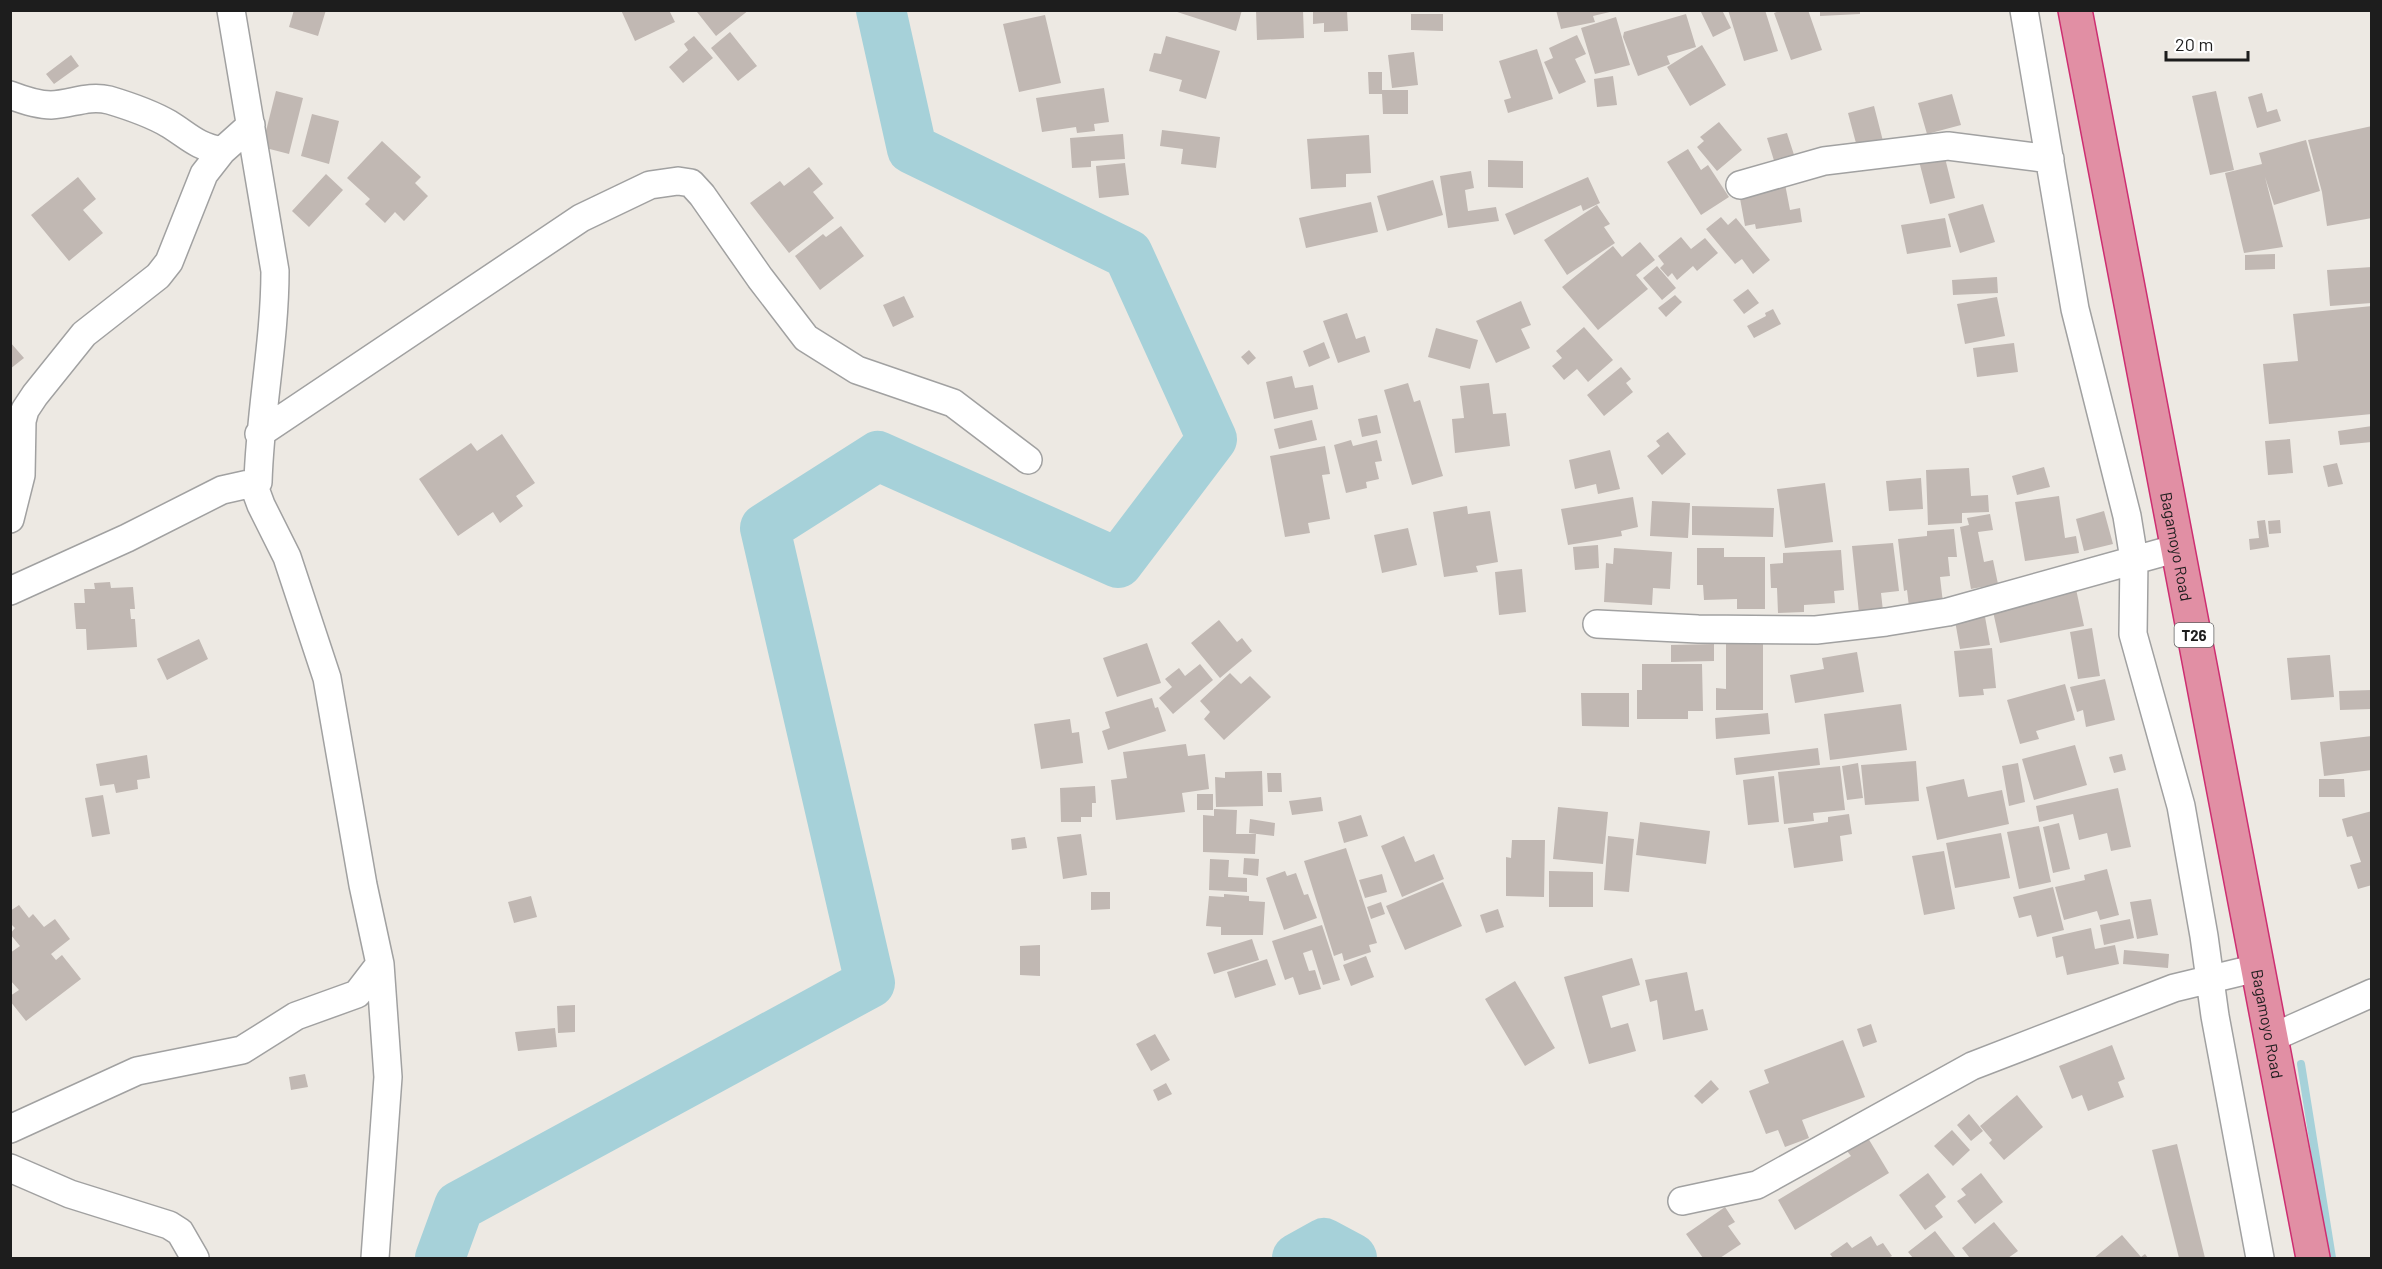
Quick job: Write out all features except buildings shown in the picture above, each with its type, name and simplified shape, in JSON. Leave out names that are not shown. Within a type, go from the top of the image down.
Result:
[{"type":"highway","name":"Bagamoyo Road","points":[[2075,10],[2313,1258]]},
{"type":"street","points":[[231,10],[275,271],[275,304],[259,434],[258,482],[254,486],[261,506],[287,557],[327,678],[363,885],[380,964],[388,1077],[381,1202],[375,1258]]},
{"type":"street","points":[[2024,10],[2075,309],[2127,516],[2134,559],[2133,634],[2181,806],[2204,936],[2209,978],[2260,1258]]},
{"type":"street","points":[[10,95],[48,105],[63,104],[79,99],[109,100],[168,123],[195,144],[222,151]]},
{"type":"street","points":[[10,519],[21,475],[22,421],[25,410],[84,334],[151,282],[169,262],[194,194],[204,174],[222,151],[251,125]]},
{"type":"street","points":[[1740,185],[1824,161],[1948,146],[2050,159]]},
{"type":"street","points":[[259,434],[581,218],[650,185],[678,181],[691,183],[702,195],[760,278],[806,338],[857,370],[953,403],[1028,460]]},
{"type":"street","points":[[10,591],[127,538],[222,490],[258,482]]},
{"type":"street","points":[[1597,624],[1698,629],[1815,630],[1886,622],[1948,612],[2178,548]]},
{"type":"street","points":[[10,1129],[136,1071],[242,1050],[296,1016],[357,994],[380,964]]},
{"type":"street","points":[[1683,1201],[1757,1185],[1972,1066],[2174,988],[2257,968]]},
{"type":"street","points":[[2270,1039],[2372,993]]},
{"type":"street","points":[[10,1168],[70,1194],[170,1225],[180,1232],[195,1258]]},
{"type":"waterway","points":[[440,1258],[459,1206],[870,983],[765,528],[878,456],[1118,563],[1212,439],[1128,254],[912,149],[881,10]]},
{"type":"waterway","points":[[2301,1064],[2332,1258]]},
{"type":"waterway","points":[[1297,1258],[1324,1243],[1352,1258]]}]
